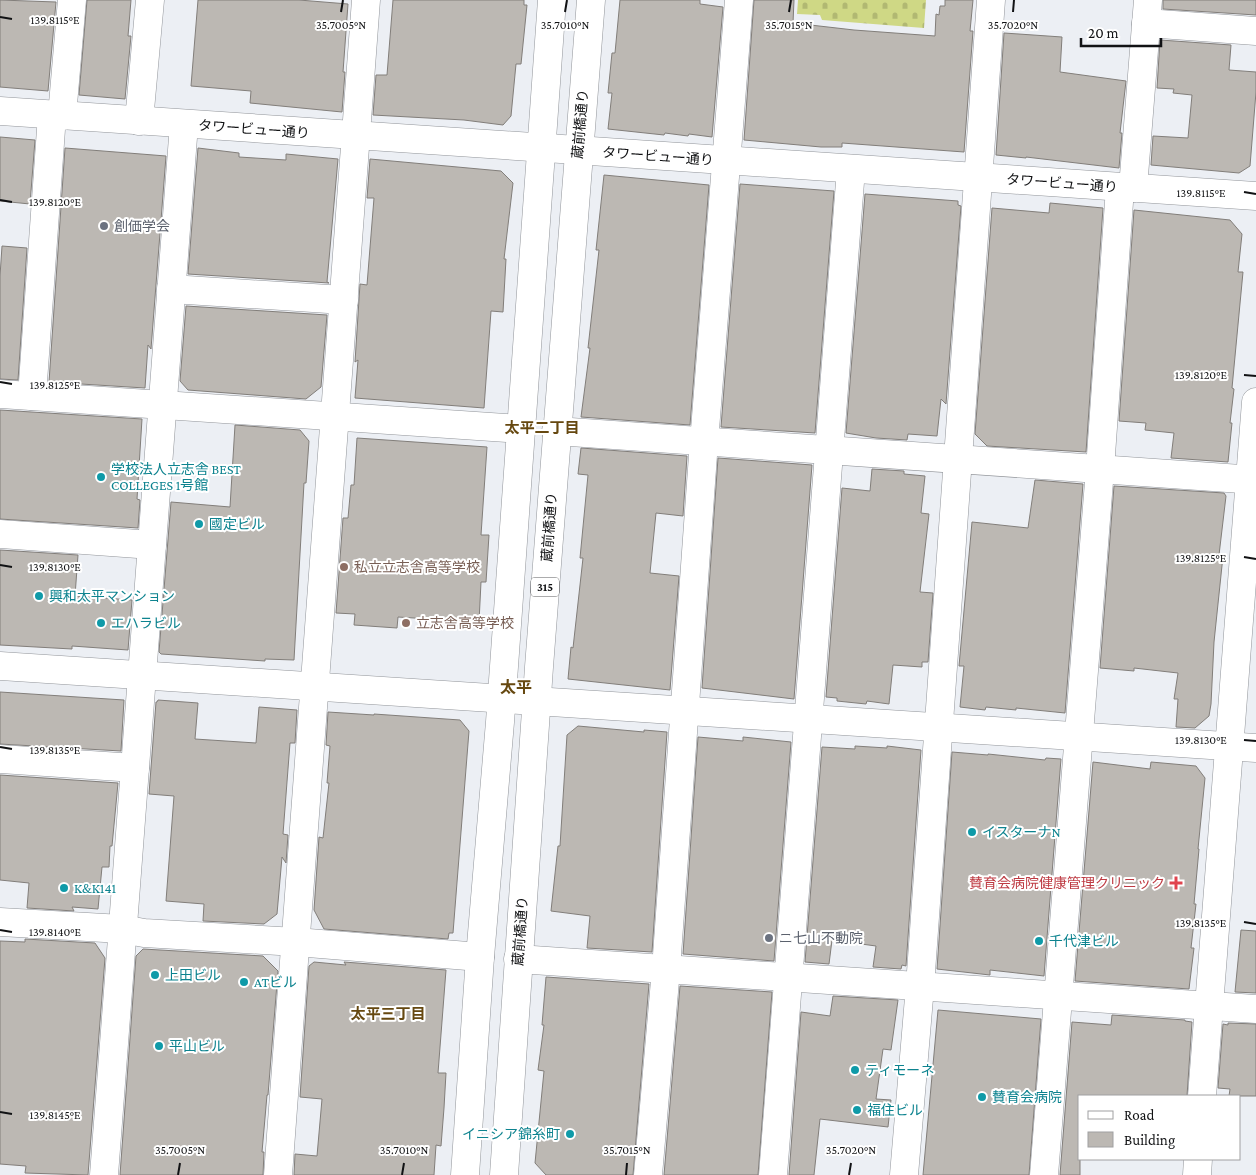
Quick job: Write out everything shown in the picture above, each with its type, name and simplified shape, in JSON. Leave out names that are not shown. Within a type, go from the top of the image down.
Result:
[{"type":"street","points":[[32,396],[57,115],[72,0]]},
{"type":"street","points":[[139,121],[150,0]]},
{"type":"street","points":[[278,1175],[366,0]]},
{"type":"street","points":[[465,1175],[480,957],[502,698],[552,0]]},
{"type":"street","name":"蔵前橋通り","points":[[504,1175],[536,701],[591,0]]},
{"type":"street","points":[[648,1175],[686,711],[739,0]]},
{"type":"street","points":[[904,1175],[920,986],[991,0]]},
{"type":"street","points":[[1044,1175],[1100,469],[1126,188],[1147,12],[1256,31]]},
{"type":"street","name":"タワービュー通り","points":[[0,111],[1256,196]]},
{"type":"street","points":[[104,1175],[184,124]]},
{"type":"street","points":[[773,1175],[790,977],[851,169]]},
{"type":"street","points":[[172,289],[344,300]]},
{"type":"street","points":[[0,394],[521,429]]},
{"type":"street","points":[[1202,1095],[1208,1006],[1243,747],[1256,402]]},
{"type":"street","points":[[556,431],[1253,480]]},
{"type":"street","points":[[0,534],[152,545]]},
{"type":"street","points":[[0,666],[1243,747]]},
{"type":"street","points":[[0,759],[135,768]]},
{"type":"street","points":[[0,922],[122,928],[144,933],[296,942],[480,957]]},
{"type":"street","points":[[518,959],[1256,1010]]},
{"type":"street","points":[[1197,1175],[1198,1160]]},
{"type":"green space","points":[[798,0],[926,0],[924,28],[822,20],[820,15],[797,14]]},
{"type":"building","points":[[0,0],[56,2],[48,91],[0,87]]},
{"type":"building","points":[[87,0],[131,0],[128,36],[131,36],[125,99],[79,95]]},
{"type":"building","points":[[198,0],[299,0],[348,4],[342,112],[250,103],[251,91],[191,86]]},
{"type":"building","points":[[393,0],[524,0],[524,5],[527,5],[521,64],[516,64],[511,116],[503,125],[464,120],[373,115],[376,75],[387,75]]},
{"type":"building","points":[[620,0],[700,0],[700,4],[723,7],[712,137],[665,133],[664,135],[608,129],[612,93],[608,93],[612,53],[615,53]]},
{"type":"building","points":[[754,0],[794,0],[793,23],[935,36],[936,14],[939,15],[940,6],[945,6],[945,0],[973,0],[970,31],[973,31],[964,152],[842,143],[842,147],[821,147],[744,140]]},
{"type":"building","points":[[1163,0],[1256,0],[1256,15],[1163,9]]},
{"type":"building","points":[[1004,33],[1062,37],[1060,72],[1126,81],[1120,133],[1122,133],[1119,168],[996,155]]},
{"type":"building","points":[[1160,40],[1231,45],[1229,70],[1256,72],[1250,166],[1239,173],[1151,165],[1153,136],[1188,138],[1192,95],[1173,93],[1174,89],[1157,88]]},
{"type":"building","points":[[0,137],[35,140],[30,204],[0,201]]},
{"type":"building","points":[[65,148],[166,156],[151,349],[148,345],[145,388],[49,382]]},
{"type":"building","points":[[198,148],[239,153],[239,157],[286,160],[286,154],[338,159],[327,282],[329,283],[188,274]]},
{"type":"building","points":[[370,159],[501,171],[513,183],[504,259],[506,259],[503,312],[491,311],[484,408],[355,398],[358,360],[355,362],[360,284],[367,285],[374,198],[367,198]]},
{"type":"building","points":[[604,175],[709,185],[690,425],[581,417],[590,348],[588,348],[599,250],[596,250]]},
{"type":"building","points":[[740,184],[834,191],[815,433],[721,427]]},
{"type":"building","points":[[865,194],[958,201],[958,205],[961,206],[946,404],[941,399],[937,436],[908,434],[907,440],[876,438],[846,433]]},
{"type":"building","points":[[1050,203],[1103,208],[1086,452],[987,446],[975,434],[992,208],[1049,213]]},
{"type":"building","points":[[1134,210],[1230,220],[1242,234],[1238,272],[1243,272],[1232,388],[1234,389],[1228,462],[1171,458],[1174,433],[1145,430],[1146,423],[1119,421]]},
{"type":"building","points":[[2,246],[27,248],[18,380],[0,379],[0,276]]},
{"type":"building","points":[[186,306],[327,315],[321,387],[306,399],[188,390],[180,381]]},
{"type":"building","points":[[0,410],[142,419],[137,499],[140,500],[138,528],[0,519]]},
{"type":"building","points":[[235,425],[300,430],[309,441],[306,483],[304,483],[294,660],[265,659],[265,661],[161,654],[159,652],[171,502],[230,507]]},
{"type":"building","points":[[357,438],[487,447],[481,535],[489,535],[486,582],[481,582],[479,622],[398,617],[397,628],[354,625],[355,614],[336,613],[343,518],[348,518],[351,485],[354,485]]},
{"type":"building","points":[[581,448],[687,456],[683,516],[656,513],[650,573],[679,576],[670,690],[568,679],[583,558],[580,558],[588,475],[578,474]]},
{"type":"building","points":[[718,458],[812,465],[794,699],[702,688]]},
{"type":"building","points":[[872,469],[904,471],[904,474],[925,476],[921,513],[929,514],[920,592],[933,593],[928,662],[922,662],[922,667],[893,665],[889,704],[867,701],[866,704],[837,701],[837,698],[826,697],[842,488],[870,491]]},
{"type":"building","points":[[1035,480],[1083,484],[1065,713],[1016,708],[1016,710],[986,707],[985,710],[960,707],[964,666],[959,666],[972,522],[1028,528]]},
{"type":"building","points":[[1114,486],[1224,493],[1226,496],[1219,555],[1223,556],[1214,642],[1211,704],[1209,716],[1195,728],[1176,727],[1178,699],[1174,699],[1178,673],[1134,668],[1134,671],[1100,668]]},
{"type":"building","name":"興和太平マンション","points":[[0,550],[78,555],[75,596],[132,600],[128,650],[72,646],[72,649],[0,645]]},
{"type":"building","points":[[0,692],[124,700],[121,751],[0,744]]},
{"type":"building","points":[[158,700],[198,703],[195,739],[256,743],[259,707],[297,710],[295,743],[290,743],[283,834],[288,835],[286,863],[282,857],[277,914],[264,924],[203,921],[204,904],[166,901],[174,796],[149,794],[156,702]]},
{"type":"building","points":[[328,712],[460,720],[469,731],[453,933],[449,933],[448,939],[324,929],[314,910],[319,837],[323,838],[329,783],[327,783],[330,746],[326,745]]},
{"type":"building","points":[[578,726],[644,732],[644,730],[667,732],[652,952],[587,948],[590,916],[551,911],[558,846],[560,846],[567,735]]},
{"type":"building","points":[[698,737],[743,741],[743,737],[791,742],[774,961],[683,954]]},
{"type":"building","points":[[855,746],[887,748],[887,746],[921,750],[906,966],[902,965],[901,969],[873,967],[876,946],[832,940],[829,964],[805,962],[822,747],[855,749]]},
{"type":"building","points":[[952,752],[1045,760],[1046,758],[1061,759],[1044,976],[990,970],[990,975],[937,969]]},
{"type":"building","points":[[1093,762],[1150,769],[1151,762],[1196,766],[1205,778],[1191,948],[1194,948],[1189,989],[1075,981]]},
{"type":"building","points":[[0,775],[118,783],[109,867],[102,867],[98,909],[72,907],[74,911],[27,908],[29,883],[0,880]]},
{"type":"building","points":[[1241,930],[1256,931],[1256,993],[1235,992]]},
{"type":"building","points":[[25,939],[95,943],[105,958],[88,1175],[25,1173],[26,1166],[0,1164],[0,941],[25,942]]},
{"type":"building","points":[[143,949],[263,956],[278,971],[262,1152],[264,1152],[263,1175],[120,1175],[136,956]]},
{"type":"building","points":[[314,962],[346,965],[344,962],[446,970],[438,1073],[446,1073],[444,1108],[441,1146],[436,1145],[434,1175],[294,1175],[295,1154],[317,1156],[322,1099],[300,1097],[309,966]]},
{"type":"building","points":[[546,977],[649,984],[633,1175],[546,1175],[535,1163],[544,1071],[538,1070],[544,1025],[542,1025]]},
{"type":"building","points":[[680,986],[772,992],[758,1175],[664,1175]]},
{"type":"building","points":[[833,996],[898,1000],[891,1050],[883,1049],[876,1099],[891,1100],[888,1127],[820,1119],[814,1175],[789,1175],[801,1012],[830,1016]]},
{"type":"building","name":"賛育会病院","points":[[938,1010],[1041,1019],[1029,1175],[923,1175]]},
{"type":"building","name":"賛育会病院","points":[[1112,1015],[1192,1022],[1187,1095],[1078,1095],[1078,1160],[1080,1160],[1080,1175],[1060,1175],[1072,1022],[1111,1025]]},
{"type":"building","points":[[1228,1023],[1256,1024],[1256,1096],[1229,1095],[1230,1089],[1218,1088],[1223,1024],[1228,1025]]},
{"type":"place","name":"創価学会","points":[[104,226]]},
{"type":"place","name":"学校法人立志舎 BEST COLLEGES 1号館","points":[[101,477]]},
{"type":"place","name":"國定ビル","points":[[199,524]]},
{"type":"place","name":"私立立志舎高等学校","points":[[344,567]]},
{"type":"place","name":"興和太平マンション","points":[[39,596]]},
{"type":"place","name":"エハラビル","points":[[101,623]]},
{"type":"place","name":"立志舎高等学校","points":[[406,623]]},
{"type":"place","name":"イスターナN","points":[[972,832]]},
{"type":"place","name":"賛育会病院健康管理クリニック","points":[[1176,883]]},
{"type":"place","name":"K&K141","points":[[64,888]]},
{"type":"place","name":"ニ七山不動院","points":[[769,938]]},
{"type":"place","name":"千代津ビル","points":[[1039,941]]},
{"type":"place","name":"上田ビル","points":[[155,975]]},
{"type":"place","name":"ATビル","points":[[244,982]]},
{"type":"place","name":"平山ビル","points":[[159,1046]]},
{"type":"place","name":"ティモーネ","points":[[855,1070]]},
{"type":"place","name":"賛育会病院","points":[[982,1097]]},
{"type":"place","name":"福住ビル","points":[[857,1110]]},
{"type":"place","name":"イニシア錦糸町","points":[[570,1134]]},
{"type":"district","name":"太平二丁目","points":[[542,428]]},
{"type":"district","name":"太平","points":[[516,687]]},
{"type":"district","name":"太平三丁目","points":[[388,1014]]}]
